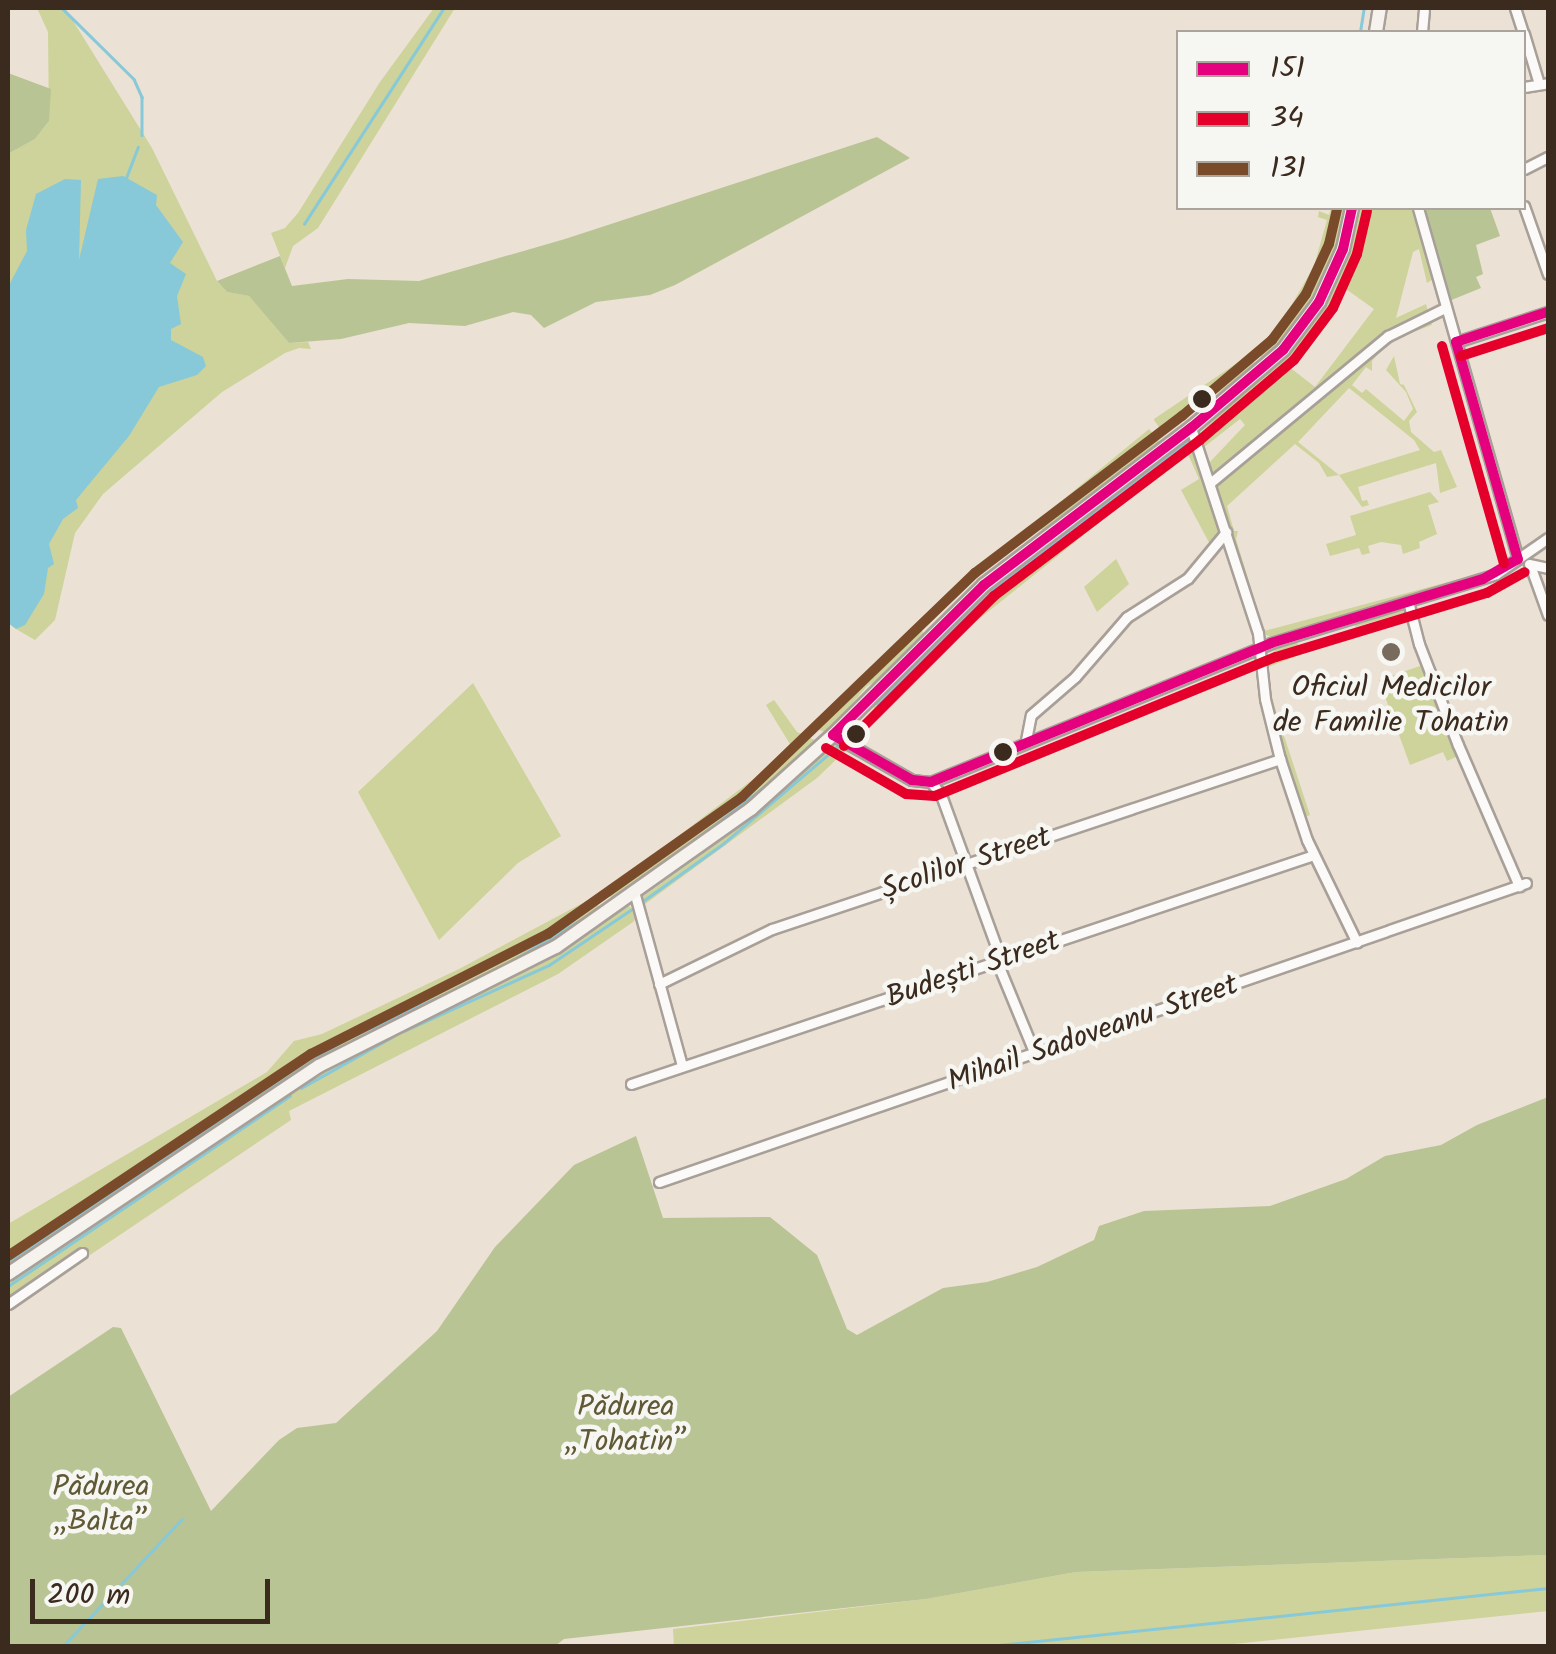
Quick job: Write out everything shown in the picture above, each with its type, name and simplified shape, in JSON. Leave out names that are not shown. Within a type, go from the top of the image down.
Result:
[{"type":"main road","points":[[8,1274],[319,1066],[520,967],[635,895],[751,809],[833,735],[984,585],[1264,368],[1302,327],[1332,276],[1351,210]]},
{"type":"street","points":[[1526,40],[1544,83]]},
{"type":"street","points":[[1419,210],[1518,559]]},
{"type":"street","points":[[1525,210],[1548,274]]},
{"type":"street","points":[[1210,483],[1388,336],[1445,308]]},
{"type":"street","points":[[1456,342],[1548,312]]},
{"type":"street","points":[[1191,428],[1262,648],[1265,699],[1280,759],[1314,856],[1357,943]]},
{"type":"street","points":[[1026,740],[1031,716],[1075,677],[1127,617],[1188,578],[1226,532]]},
{"type":"street","points":[[833,735],[912,780],[931,782],[1026,740],[1262,648],[1483,579],[1548,538]]},
{"type":"street","points":[[1518,559],[1548,568]]},
{"type":"street","points":[[1530,564],[1548,615]]},
{"type":"street","name":"Mihail Sadoveanu Street","points":[[659,1182],[1522,884],[1444,710],[1408,602]]},
{"type":"street","name":"Școlilor Street","points":[[659,984],[772,930],[1280,759]]},
{"type":"street","points":[[931,782],[941,795],[968,865],[1034,1054]]},
{"type":"street","name":"Budești Street","points":[[631,1084],[1314,856]]},
{"type":"street","points":[[635,895],[682,1066]]},
{"type":"street","points":[[8,1304],[82,1253]]},
{"type":"green space","points":[[37,8],[65,8],[152,148],[217,281],[227,292],[249,296],[289,343],[308,342],[311,349],[285,353],[222,392],[103,494],[75,533],[55,620],[35,640],[16,629],[33,598],[8,316],[8,154],[35,139],[49,121],[48,32]]},
{"type":"green space","points":[[434,8],[455,8],[318,228],[293,246],[285,268],[271,233],[285,228],[298,213],[380,82]]},
{"type":"green space","points":[[8,73],[51,89],[49,121],[35,139],[8,154]]},
{"type":"green space","points":[[877,137],[910,158],[675,285],[650,295],[596,302],[544,328],[531,315],[513,312],[465,326],[409,323],[341,339],[289,343],[249,296],[227,292],[217,281],[280,256],[292,286],[348,279],[419,281],[565,239]]},
{"type":"green space","points":[[1330,210],[1347,210],[1334,262],[1310,307],[1264,361],[1257,352],[1282,322],[1314,266],[1327,220],[1318,217],[1319,211],[1329,215]]},
{"type":"green space","points":[[1358,210],[1415,210],[1433,279],[1427,283],[1419,249],[1413,252],[1396,318],[1426,304],[1432,325],[1389,341],[1372,361],[1372,371],[1366,367],[1352,385],[1362,393],[1366,389],[1404,421],[1413,409],[1406,392],[1386,370],[1394,356],[1400,384],[1404,385],[1417,412],[1409,421],[1411,432],[1434,452],[1441,450],[1457,487],[1440,493],[1436,463],[1358,487],[1362,501],[1367,500],[1369,505],[1362,507],[1339,475],[1327,477],[1319,463],[1295,444],[1227,506],[1234,531],[1238,531],[1236,539],[1264,631],[1497,569],[1271,637],[1262,633],[1209,463],[1245,425],[1240,419],[1204,447],[1200,433],[1295,344],[1320,311],[1348,251]],"holes":[[[1346,289],[1374,309],[1315,387],[1288,366],[1326,323]],[[1349,388],[1414,440],[1420,450],[1339,475],[1298,442]]]},
{"type":"green space","points":[[1491,210],[1500,236],[1476,245],[1483,274],[1476,277],[1481,288],[1449,301],[1424,211]]},
{"type":"green space","points":[[1249,355],[1257,367],[1161,431],[1154,419]]},
{"type":"green space","points":[[1149,429],[1161,444],[1044,533],[1036,522]]},
{"type":"green space","points":[[1189,438],[1221,527],[1212,548],[1181,490],[1199,479],[1187,452],[953,640],[881,715],[871,705],[994,584]]},
{"type":"green space","points":[[1430,492],[1439,502],[1428,505],[1437,534],[1419,542],[1420,548],[1403,554],[1401,545],[1381,542],[1368,546],[1370,553],[1362,555],[1359,548],[1330,556],[1326,544],[1356,535],[1350,516]]},
{"type":"green space","points":[[1116,559],[1129,584],[1097,612],[1084,587]]},
{"type":"green space","points":[[1403,606],[1458,756],[1447,761],[1443,752],[1410,765],[1379,680],[1423,665],[1403,613],[1355,627],[1356,620]]},
{"type":"green space","points":[[919,625],[924,634],[881,679],[867,686],[827,733],[812,727],[854,682]]},
{"type":"green space","points":[[1297,642],[1302,654],[1268,667],[1267,684],[1310,815],[1302,818],[1269,705],[1265,667],[1277,646]]},
{"type":"green space","points":[[473,683],[561,836],[518,863],[439,940],[358,792]]},
{"type":"green space","points":[[774,700],[797,732],[819,742],[742,810],[615,903],[606,891],[793,749],[766,705]]},
{"type":"green space","points":[[835,743],[904,780],[845,751],[817,778],[641,907],[641,898],[726,837]]},
{"type":"green space","points":[[594,897],[602,912],[466,989],[324,1057],[8,1268],[8,1224],[267,1072],[294,1041],[322,1034],[459,969]]},
{"type":"green space","points":[[629,906],[638,916],[633,922],[558,974],[289,1111],[291,1120],[8,1310],[8,1280],[307,1079],[393,1031],[518,974]]},
{"type":"green space","name":"Pădurea „Tohatin”","points":[[1548,1097],[1548,1555],[1076,1572],[926,1599],[564,1639],[555,1646],[8,1646],[8,1397],[113,1327],[121,1328],[211,1511],[279,1440],[297,1428],[336,1423],[437,1331],[495,1247],[574,1165],[636,1136],[663,1218],[770,1217],[817,1255],[847,1329],[857,1335],[943,1288],[987,1282],[1037,1267],[1094,1240],[1099,1226],[1144,1211],[1270,1206],[1346,1179],[1385,1156],[1441,1145],[1477,1125]]},
{"type":"green space","points":[[1548,1555],[1548,1611],[1214,1646],[674,1646],[673,1629],[926,1599],[1076,1572]]},
{"type":"water","points":[[123,176],[157,195],[156,205],[183,242],[170,263],[186,274],[177,296],[181,324],[171,329],[171,340],[203,357],[206,366],[197,375],[159,387],[129,436],[76,500],[78,508],[63,519],[49,544],[54,564],[48,568],[44,594],[25,625],[16,629],[8,623],[8,287],[27,251],[26,230],[36,194],[65,179],[81,180],[79,260],[98,179]]},
{"type":"waterway","points":[[62,8],[134,79],[142,97],[142,135]]},
{"type":"waterway","points":[[304,224],[444,8]]},
{"type":"waterway","points":[[1360,30],[1364,8]]},
{"type":"waterway","points":[[126,178],[138,147]]},
{"type":"waterway","points":[[1201,435],[1259,387]]},
{"type":"waterway","points":[[877,704],[995,587],[1189,440]]},
{"type":"waterway","points":[[643,901],[724,843],[838,746]]},
{"type":"waterway","points":[[678,853],[783,772]]},
{"type":"waterway","points":[[8,1262],[344,1040],[493,972],[599,909]]},
{"type":"waterway","points":[[404,1031],[549,965],[632,909]]},
{"type":"waterway","points":[[301,1088],[392,1037]]},
{"type":"waterway","points":[[8,1286],[290,1096]]},
{"type":"waterway","points":[[63,1646],[182,1519]]},
{"type":"waterway","points":[[990,1646],[1548,1588]]},
{"type":"transit line","name":"131","points":[[8,1256],[311,1054],[548,934],[742,797],[975,573],[1182,416],[1272,340],[1306,294],[1329,244],[1337,210]]},
{"type":"transit line","name":"151","points":[[833,735],[984,585],[1191,428],[1283,350],[1319,302],[1343,249],[1352,210]]},
{"type":"transit line","name":"34","points":[[844,746],[994,596],[1200,440],[1294,360],[1333,308],[1357,254],[1367,211]]},
{"type":"transit line","name":"151","points":[[1456,342],[1548,312]]},
{"type":"transit line","name":"34","points":[[1461,356],[1548,328]]},
{"type":"transit line","name":"151","points":[[1456,342],[1518,559]]},
{"type":"transit line","name":"34","points":[[1442,346],[1504,563]]},
{"type":"transit line","name":"151","points":[[833,735],[912,780],[931,782],[1271,643],[1483,579],[1518,559]]},
{"type":"transit line","name":"34","points":[[826,748],[906,794],[935,796],[1276,657],[1487,593],[1525,572]]},
{"type":"place","name":"Oficiul Medicilor de Familie Tohatin","points":[[1391,652]]},
{"type":"park label","name":"Pădurea „Balta”","points":[[101,1504]]}]
